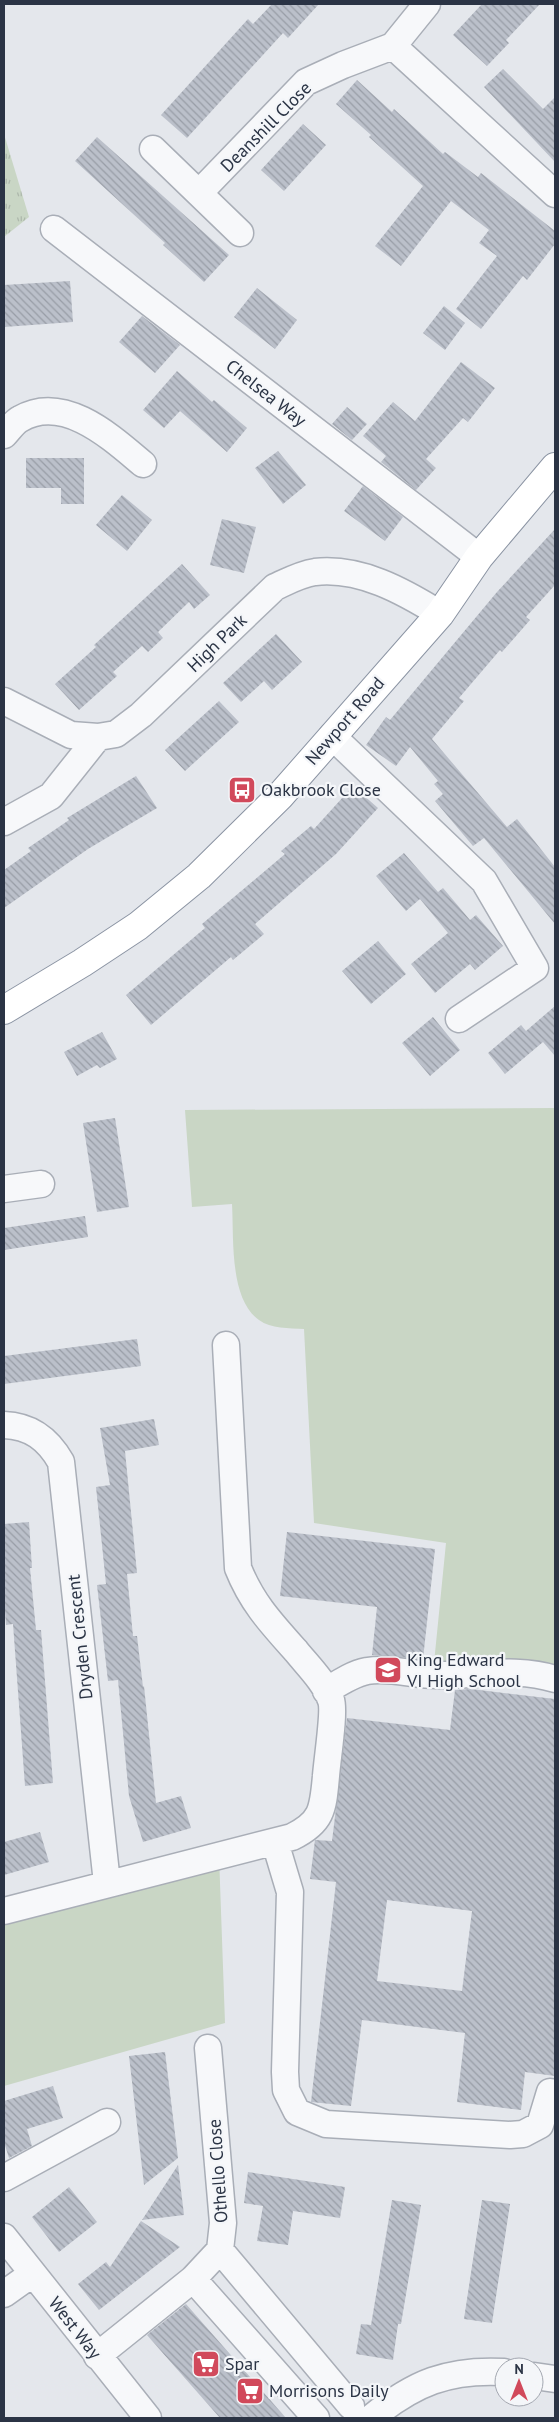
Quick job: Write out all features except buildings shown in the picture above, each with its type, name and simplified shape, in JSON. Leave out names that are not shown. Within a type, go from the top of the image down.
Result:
[{"type":"highway","name":"Newport Road","points":[[4,1010],[82,963],[138,926],[198,876],[280,796],[440,614],[479,557],[555,467]]},
{"type":"street","points":[[427,4],[393,46],[555,194]]},
{"type":"street","name":"Deanshill Close","points":[[200,194],[306,82],[343,65],[393,46]]},
{"type":"street","points":[[153,149],[240,233]]},
{"type":"street","name":"Chelsea Way","points":[[54,230],[479,557]]},
{"type":"street","points":[[4,435],[20,418],[41,412],[62,412],[105,433],[143,464]]},
{"type":"street","name":"High Park","points":[[4,701],[71,735],[98,737],[116,734],[141,715],[275,587],[294,578],[315,572],[348,574],[373,579],[406,593],[440,614]]},
{"type":"street","points":[[332,736],[484,881],[535,968],[459,1020]]},
{"type":"street","points":[[4,822],[51,796],[98,737]]},
{"type":"street","points":[[4,1189],[42,1184]]},
{"type":"street","points":[[4,1912],[107,1883],[276,1842],[309,1829],[319,1815],[324,1796],[332,1702],[319,1679],[265,1616],[248,1593],[238,1568],[226,1345]]},
{"type":"street","name":"Dryden Crescent","points":[[4,1425],[21,1426],[40,1436],[52,1446],[61,1462],[107,1883]]},
{"type":"street","points":[[326,1691],[347,1678],[366,1671],[384,1669],[421,1674],[528,1673],[542,1674],[555,1679]]},
{"type":"street","points":[[276,1842],[290,1892],[285,2072],[286,2090],[297,2112],[326,2124],[510,2135],[523,2134],[540,2125],[550,2092]]},
{"type":"street","name":"Othello Close","points":[[208,2048],[224,2223],[220,2250]]},
{"type":"street","points":[[4,2178],[107,2122]]},
{"type":"street","name":"West Way","points":[[4,2237],[148,2418]]},
{"type":"street","points":[[97,2356],[193,2279],[220,2250],[361,2412],[398,2397],[427,2382],[463,2374],[494,2372]]},
{"type":"street","points":[[4,2294],[32,2274]]},
{"type":"street","points":[[193,2279],[316,2418]]},
{"type":"green space","points":[[4,134],[29,217],[4,237]]},
{"type":"green space","points":[[555,1108],[555,1677],[434,1663],[446,1543],[314,1523],[304,1329],[280,1328],[264,1323],[249,1310],[242,1298],[235,1267],[232,1204],[192,1207],[185,1110]]},
{"type":"green space","points":[[219,1855],[225,2023],[4,2086],[4,1925]]},
{"type":"place","name":"Oakbrook Close","points":[[242,790]]},
{"type":"place","name":"King Edward VI High School","points":[[388,1670]]},
{"type":"place","name":"Spar","points":[[206,2364]]},
{"type":"place","name":"Morrisons Daily","points":[[250,2391]]}]
